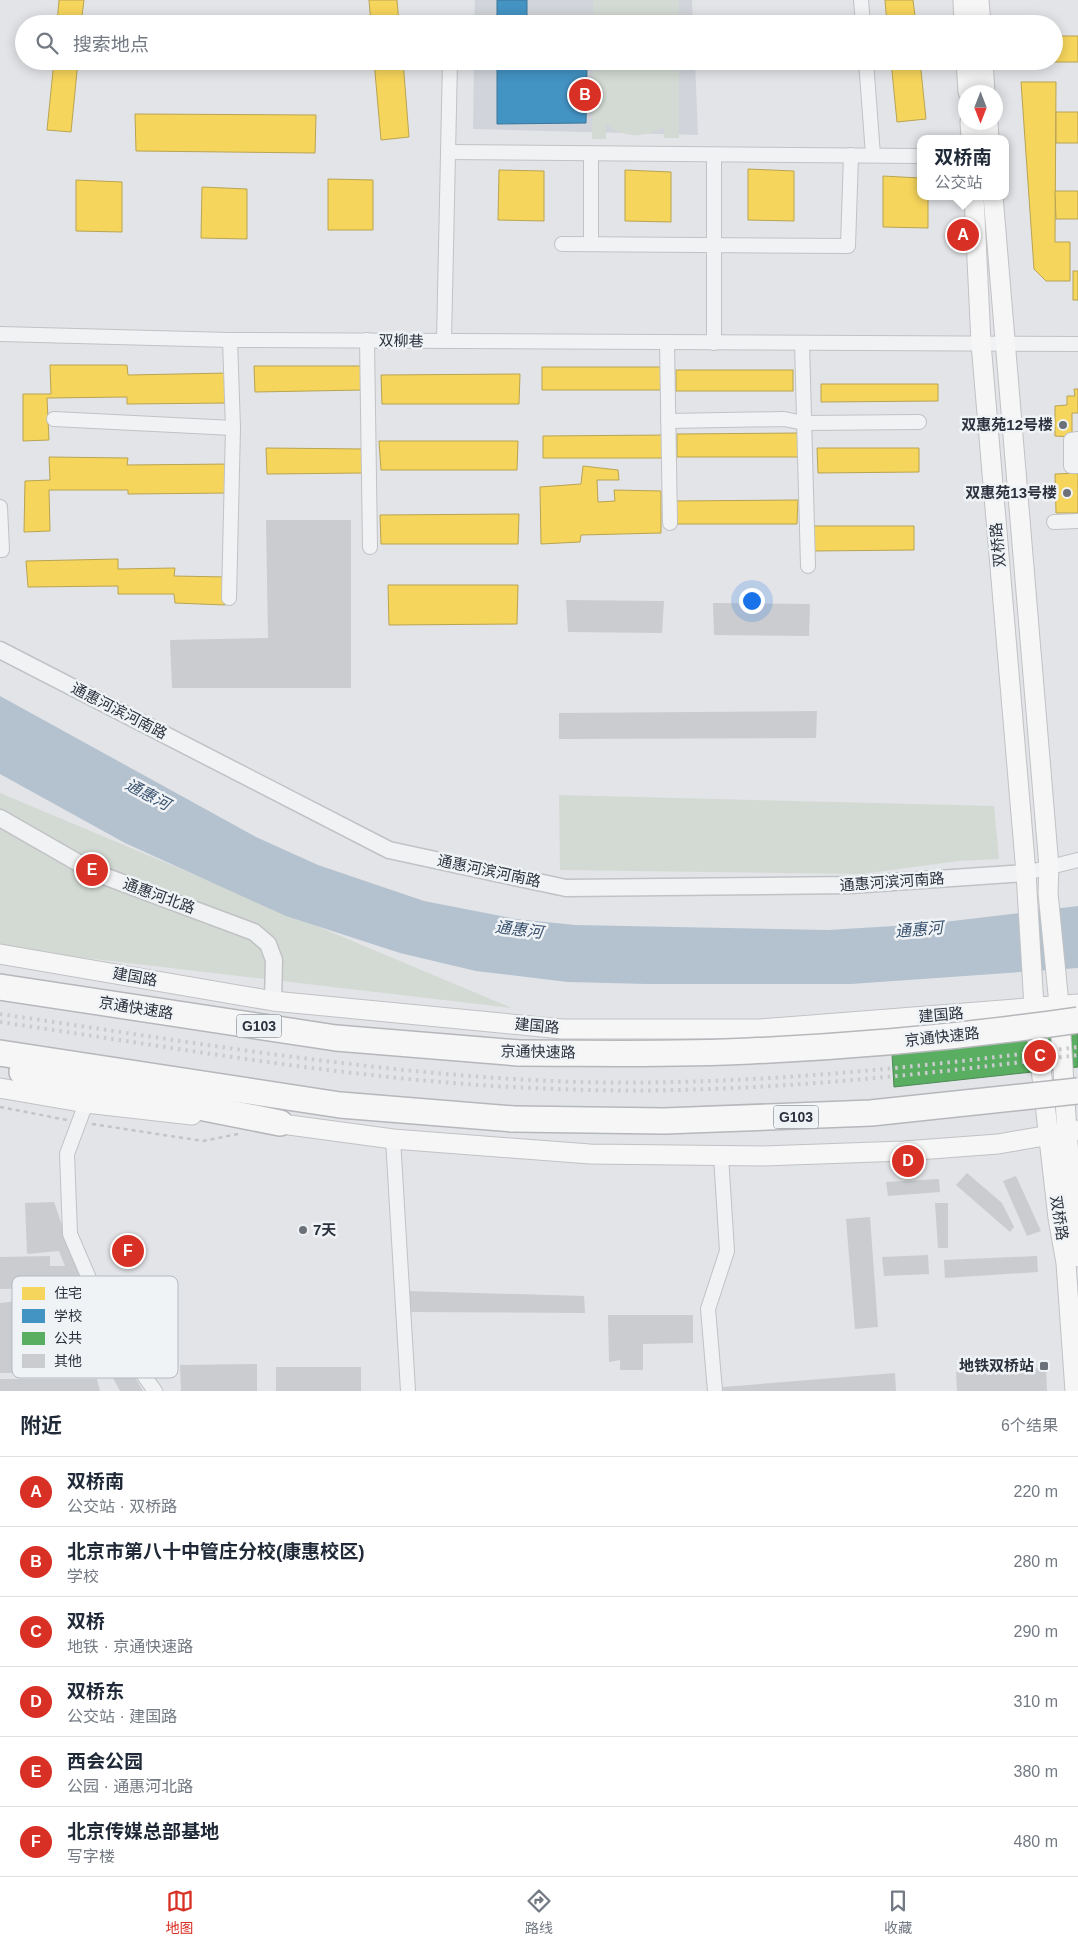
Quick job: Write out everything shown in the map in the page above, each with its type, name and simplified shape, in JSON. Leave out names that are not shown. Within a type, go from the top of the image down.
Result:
[{"type":"highway","name":"京通快速路","points":[[0,988],[336,1038],[520,1053],[749,1052],[876,1043],[1006,1030],[1078,1020]]},
{"type":"highway","name":"G103","points":[[0,1053],[340,1105],[513,1119],[664,1121],[861,1114],[1078,1092]]},
{"type":"highway","points":[[0,1066],[41,1076],[280,1123]]},
{"type":"main road","points":[[963,0],[964,15]]},
{"type":"main road","points":[[979,0],[980,15]]},
{"type":"main road","points":[[967,70],[968,85]]},
{"type":"main road","points":[[984,70],[985,85]]},
{"type":"main road","name":"双桥路","points":[[974,200],[981,343],[1026,873],[1034,1007],[1058,1218],[1066,1263],[1075,1391]]},
{"type":"main road","name":"双桥路","points":[[993,200],[1049,867],[1048,893],[1072,1131],[1078,1257]]},
{"type":"main road","name":"建国路","points":[[0,954],[272,1001],[563,1029],[760,1029],[1078,1004]]},
{"type":"main road","points":[[0,1088],[86,1103],[166,1113],[280,1123],[393,1139],[590,1154],[763,1156],[904,1151],[998,1144],[1072,1131]]},
{"type":"street","points":[[861,0],[862,15]]},
{"type":"street","points":[[444,341],[450,70]]},
{"type":"street","points":[[867,70],[873,155]]},
{"type":"street","points":[[448,152],[917,156]]},
{"type":"street","points":[[591,154],[591,244]]},
{"type":"street","points":[[714,155],[714,343]]},
{"type":"street","points":[[562,244],[848,246],[851,155]]},
{"type":"street","name":"双柳巷","points":[[0,334],[230,340],[1078,344]]},
{"type":"street","points":[[230,340],[233,428],[230,598]]},
{"type":"street","points":[[366,340],[370,547]]},
{"type":"street","points":[[667,343],[670,523]]},
{"type":"street","points":[[802,343],[808,566]]},
{"type":"street","points":[[54,419],[233,428]]},
{"type":"street","points":[[668,421],[784,419],[804,423],[919,422]]},
{"type":"street","points":[[1078,439],[1071,440],[1071,466],[1078,466]]},
{"type":"street","points":[[0,507],[2,550]]},
{"type":"street","points":[[1054,522],[1078,521]]},
{"type":"street","name":"通惠河滨河南路","points":[[0,650],[389,850],[566,888],[850,886],[1026,873]]},
{"type":"street","name":"通惠河北路","points":[[0,818],[96,873],[254,932],[268,944],[274,960],[272,1001]]},
{"type":"street","points":[[1026,873],[1078,860]]},
{"type":"street","points":[[1059,1004],[1078,997]]},
{"type":"street","points":[[86,1103],[67,1154],[70,1234],[88,1276]]},
{"type":"street","points":[[393,1139],[408,1391]]},
{"type":"street","points":[[715,1391],[708,1309],[727,1251],[720,1156]]},
{"type":"street","points":[[146,1378],[155,1391]]},
{"type":"path","points":[[0,1107],[79,1122],[203,1141],[244,1132]]},
{"type":"shaded area","points":[[475,0],[692,0],[693,15],[474,15]]},
{"type":"shaded area","points":[[593,0],[679,0],[679,15],[593,15]]},
{"type":"shaded area","points":[[474,70],[695,70],[698,135],[473,129]]},
{"type":"shaded area","points":[[593,70],[679,70],[679,138],[664,138],[664,126],[649,133],[635,135],[620,132],[606,124],[606,139],[592,139]]},
{"type":"shaded area","points":[[0,793],[512,1008],[0,948]]},
{"type":"shaded area","points":[[559,795],[994,806],[999,859],[958,861],[862,874],[560,870]]},
{"type":"water","name":"通惠河","points":[[0,696],[256,837],[318,865],[424,901],[516,919],[575,925],[828,930],[927,924],[1078,906],[1078,968],[851,984],[648,984],[568,982],[476,971],[400,953],[286,916],[125,843],[0,774]]},
{"type":"building: 住宅","points":[[59,0],[84,0],[82,15],[58,15]]},
{"type":"building: 住宅","points":[[369,0],[397,0],[398,15],[370,15]]},
{"type":"building: 住宅","points":[[885,0],[913,0],[915,15],[886,15]]},
{"type":"building: 住宅","points":[[1063,36],[1078,36],[1078,62],[1063,62]]},
{"type":"building: 住宅","points":[[53,70],[77,70],[71,132],[47,130]]},
{"type":"building: 住宅","points":[[375,70],[404,70],[409,137],[381,140]]},
{"type":"building: 住宅","points":[[892,70],[921,70],[926,119],[897,122]]},
{"type":"building: 住宅","points":[[1021,82],[1056,82],[1055,242],[1070,242],[1070,281],[1046,281],[1034,269]]},
{"type":"building: 住宅","points":[[1056,112],[1078,112],[1078,143],[1056,143]]},
{"type":"building: 住宅","points":[[135,114],[316,115],[315,153],[136,151]]},
{"type":"building: 住宅","points":[[748,169],[794,171],[794,221],[748,220]]},
{"type":"building: 住宅","points":[[499,170],[544,171],[544,221],[498,220]]},
{"type":"building: 住宅","points":[[625,170],[671,172],[671,222],[625,221]]},
{"type":"building: 住宅","points":[[883,176],[917,178],[917,200],[928,200],[928,228],[883,227]]},
{"type":"building: 住宅","points":[[328,179],[373,180],[373,230],[328,230]]},
{"type":"building: 住宅","points":[[76,180],[122,182],[122,232],[76,231]]},
{"type":"building: 住宅","points":[[202,187],[247,189],[247,239],[201,238]]},
{"type":"building: 住宅","points":[[1055,191],[1078,191],[1078,219],[1056,219]]},
{"type":"building: 住宅","points":[[1073,271],[1078,271],[1078,300],[1073,300]]},
{"type":"building: 住宅","points":[[50,365],[127,365],[128,375],[228,373],[228,403],[127,404],[127,397],[47,398],[49,440],[23,441],[23,394],[51,394]]},
{"type":"building: 住宅","points":[[254,366],[363,366],[363,390],[255,392]]},
{"type":"building: 住宅","points":[[542,367],[665,367],[664,390],[542,390]]},
{"type":"building: 住宅","points":[[676,370],[793,370],[793,391],[676,391]]},
{"type":"building: 住宅","points":[[520,374],[519,404],[382,404],[381,375]]},
{"type":"building: 住宅","points":[[821,384],[938,384],[938,401],[821,402]]},
{"type":"building: 住宅","name":"双惠苑12号楼","points":[[1074,389],[1078,389],[1078,413],[1072,413],[1072,437],[1055,436],[1055,406],[1067,405],[1067,396],[1075,396]]},
{"type":"building: 住宅","points":[[800,433],[799,457],[677,457],[677,434]]},
{"type":"building: 住宅","points":[[665,435],[665,458],[543,458],[543,436]]},
{"type":"building: 住宅","points":[[379,441],[518,441],[517,470],[381,470]]},
{"type":"building: 住宅","points":[[266,448],[364,449],[364,473],[267,474]]},
{"type":"building: 住宅","points":[[817,448],[919,448],[919,472],[818,473]]},
{"type":"building: 住宅","points":[[49,457],[128,458],[127,465],[230,464],[229,493],[128,494],[128,490],[49,490],[50,531],[24,532],[25,481],[50,480]]},
{"type":"building: 住宅","points":[[583,466],[618,470],[619,480],[597,480],[598,502],[615,501],[614,490],[661,491],[661,533],[581,535],[580,542],[541,544],[540,487],[581,484]]},
{"type":"building: 住宅","name":"双惠苑13号楼","points":[[1078,473],[1078,513],[1056,513],[1055,474]]},
{"type":"building: 住宅","points":[[798,500],[797,524],[675,524],[675,501]]},
{"type":"building: 住宅","points":[[519,514],[518,544],[381,544],[380,515]]},
{"type":"building: 住宅","points":[[812,526],[914,526],[914,550],[813,551]]},
{"type":"building: 住宅","points":[[118,559],[118,569],[175,568],[174,576],[227,577],[225,605],[175,603],[174,594],[118,594],[118,586],[28,587],[26,561]]},
{"type":"building: 住宅","points":[[388,585],[518,585],[517,624],[389,625]]},
{"type":"building: 学校","points":[[497,0],[527,0],[527,15],[497,15]]},
{"type":"building: 学校","points":[[497,70],[587,70],[586,123],[497,124]]},
{"type":"building: 公共","points":[[1078,1034],[1078,1067],[894,1087],[892,1054]]},
{"type":"building: 其他","points":[[266,520],[351,520],[351,688],[172,688],[170,640],[268,638]]},
{"type":"building: 其他","points":[[566,600],[664,601],[662,633],[568,632]]},
{"type":"building: 其他","points":[[713,603],[810,604],[809,636],[714,635]]},
{"type":"building: 其他","points":[[817,711],[816,738],[559,739],[559,713]]},
{"type":"building: 其他","points":[[967,1173],[1002,1203],[1014,1227],[1010,1232],[956,1185]]},
{"type":"building: 其他","points":[[1016,1176],[1041,1231],[1027,1236],[1003,1181]]},
{"type":"building: 其他","points":[[939,1179],[940,1192],[888,1196],[886,1182]]},
{"type":"building: 其他","points":[[54,1202],[79,1276],[12,1276],[12,1289],[0,1289],[0,1257],[50,1256],[50,1266],[65,1266],[59,1251],[27,1254],[25,1203]]},
{"type":"building: 其他","points":[[935,1203],[948,1203],[948,1248],[938,1248]]},
{"type":"building: 其他","points":[[870,1217],[878,1327],[855,1329],[846,1219]]},
{"type":"building: 其他","points":[[928,1255],[929,1274],[884,1276],[882,1257]]},
{"type":"building: 其他","points":[[1037,1256],[1038,1272],[945,1278],[944,1260]]},
{"type":"building: 其他","points":[[408,1291],[584,1296],[585,1313],[408,1312]]},
{"type":"building: 其他","points":[[12,1302],[12,1373],[0,1373],[0,1303]]},
{"type":"building: 其他","points":[[608,1315],[693,1315],[693,1343],[643,1344],[643,1370],[620,1370],[620,1360],[609,1362]]},
{"type":"building: 其他","points":[[257,1364],[257,1391],[181,1391],[180,1365]]},
{"type":"building: 其他","points":[[276,1367],[361,1367],[361,1391],[276,1391]]},
{"type":"building: 其他","points":[[1046,1368],[1047,1391],[957,1391],[956,1372]]},
{"type":"building: 其他","points":[[895,1373],[896,1391],[723,1391],[723,1387]]},
{"type":"building: 其他","points":[[113,1378],[136,1378],[143,1391],[120,1391]]},
{"type":"building: 其他","points":[[0,1379],[97,1379],[100,1391],[0,1391]]},
{"type":"railway","points":[[0,1014],[361,1065],[506,1079],[579,1082],[642,1083],[829,1074],[1078,1047]]},
{"type":"railway","points":[[0,1022],[347,1072],[487,1086],[557,1089],[688,1090],[818,1083],[948,1071],[1078,1055]]},
{"type":"place","name":"北京市第八十中管庄分校(康惠校区)","points":[[585,95]]},
{"type":"place","name":"双桥南","points":[[963,235]]},
{"type":"place","name":"双惠苑12号楼","points":[[1063,425]]},
{"type":"place","name":"双惠苑13号楼","points":[[1067,493]]},
{"type":"place","name":"西会公园","points":[[92,870]]},
{"type":"place","name":"双桥","points":[[1040,1056]]},
{"type":"place","name":"双桥东","points":[[908,1161]]},
{"type":"place","name":"7天","points":[[303,1230]]},
{"type":"place","name":"北京传媒总部基地","points":[[128,1251]]},
{"type":"place","name":"地铁双桥站","points":[[1044,1366]]}]
